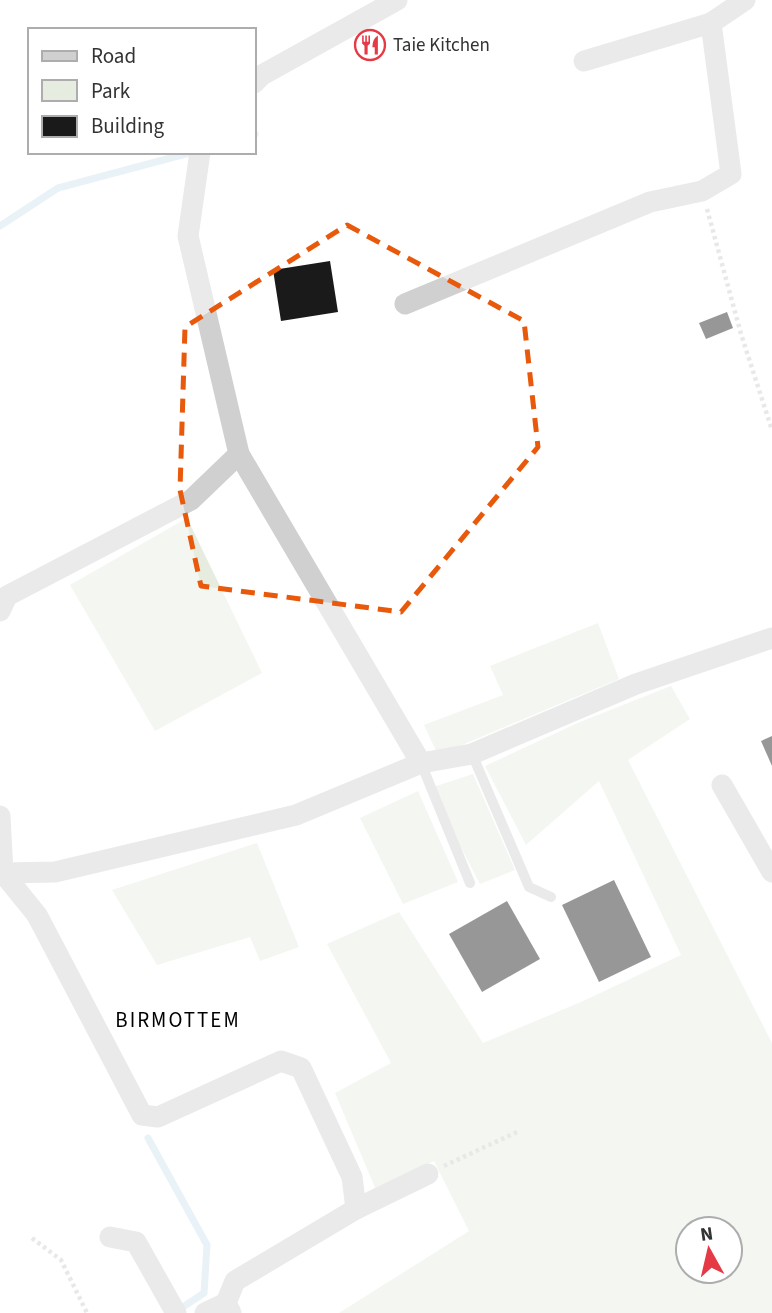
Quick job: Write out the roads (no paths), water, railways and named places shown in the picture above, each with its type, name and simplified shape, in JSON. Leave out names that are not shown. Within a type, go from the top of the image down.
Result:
[{"type":"street","points":[[256,81],[261,75],[397,0]]},
{"type":"street","points":[[584,61],[711,23],[744,0]]},
{"type":"street","points":[[405,304],[650,202],[702,191],[731,174],[711,23]]},
{"type":"street","points":[[200,154],[188,236],[239,454],[421,763]]},
{"type":"street","points":[[0,611],[7,596],[191,500],[239,454]]},
{"type":"street","points":[[2,874],[55,872],[296,815],[421,763],[472,754],[636,684],[772,638]]},
{"type":"street","points":[[722,785],[771,866]]},
{"type":"street","points":[[0,816],[2,874],[37,915],[142,1115],[158,1117],[281,1061],[302,1068],[352,1177],[356,1209]]},
{"type":"street","points":[[205,1313],[228,1308],[235,1281],[356,1209],[428,1174]]},
{"type":"street","points":[[110,1237],[136,1242],[176,1313]]},
{"type":"lane","points":[[472,754],[529,887],[551,897]]},
{"type":"lane","points":[[421,763],[470,883]]},
{"type":"waterway","points":[[0,226],[58,188],[186,154]]},
{"type":"waterway","points":[[148,1138],[207,1245],[204,1293],[177,1311]]},
{"type":"place","name":"Taie Kitchen","points":[[370,45]]},
{"type":"district","name":"BIRMOTTEM","points":[[178,1020]]}]
